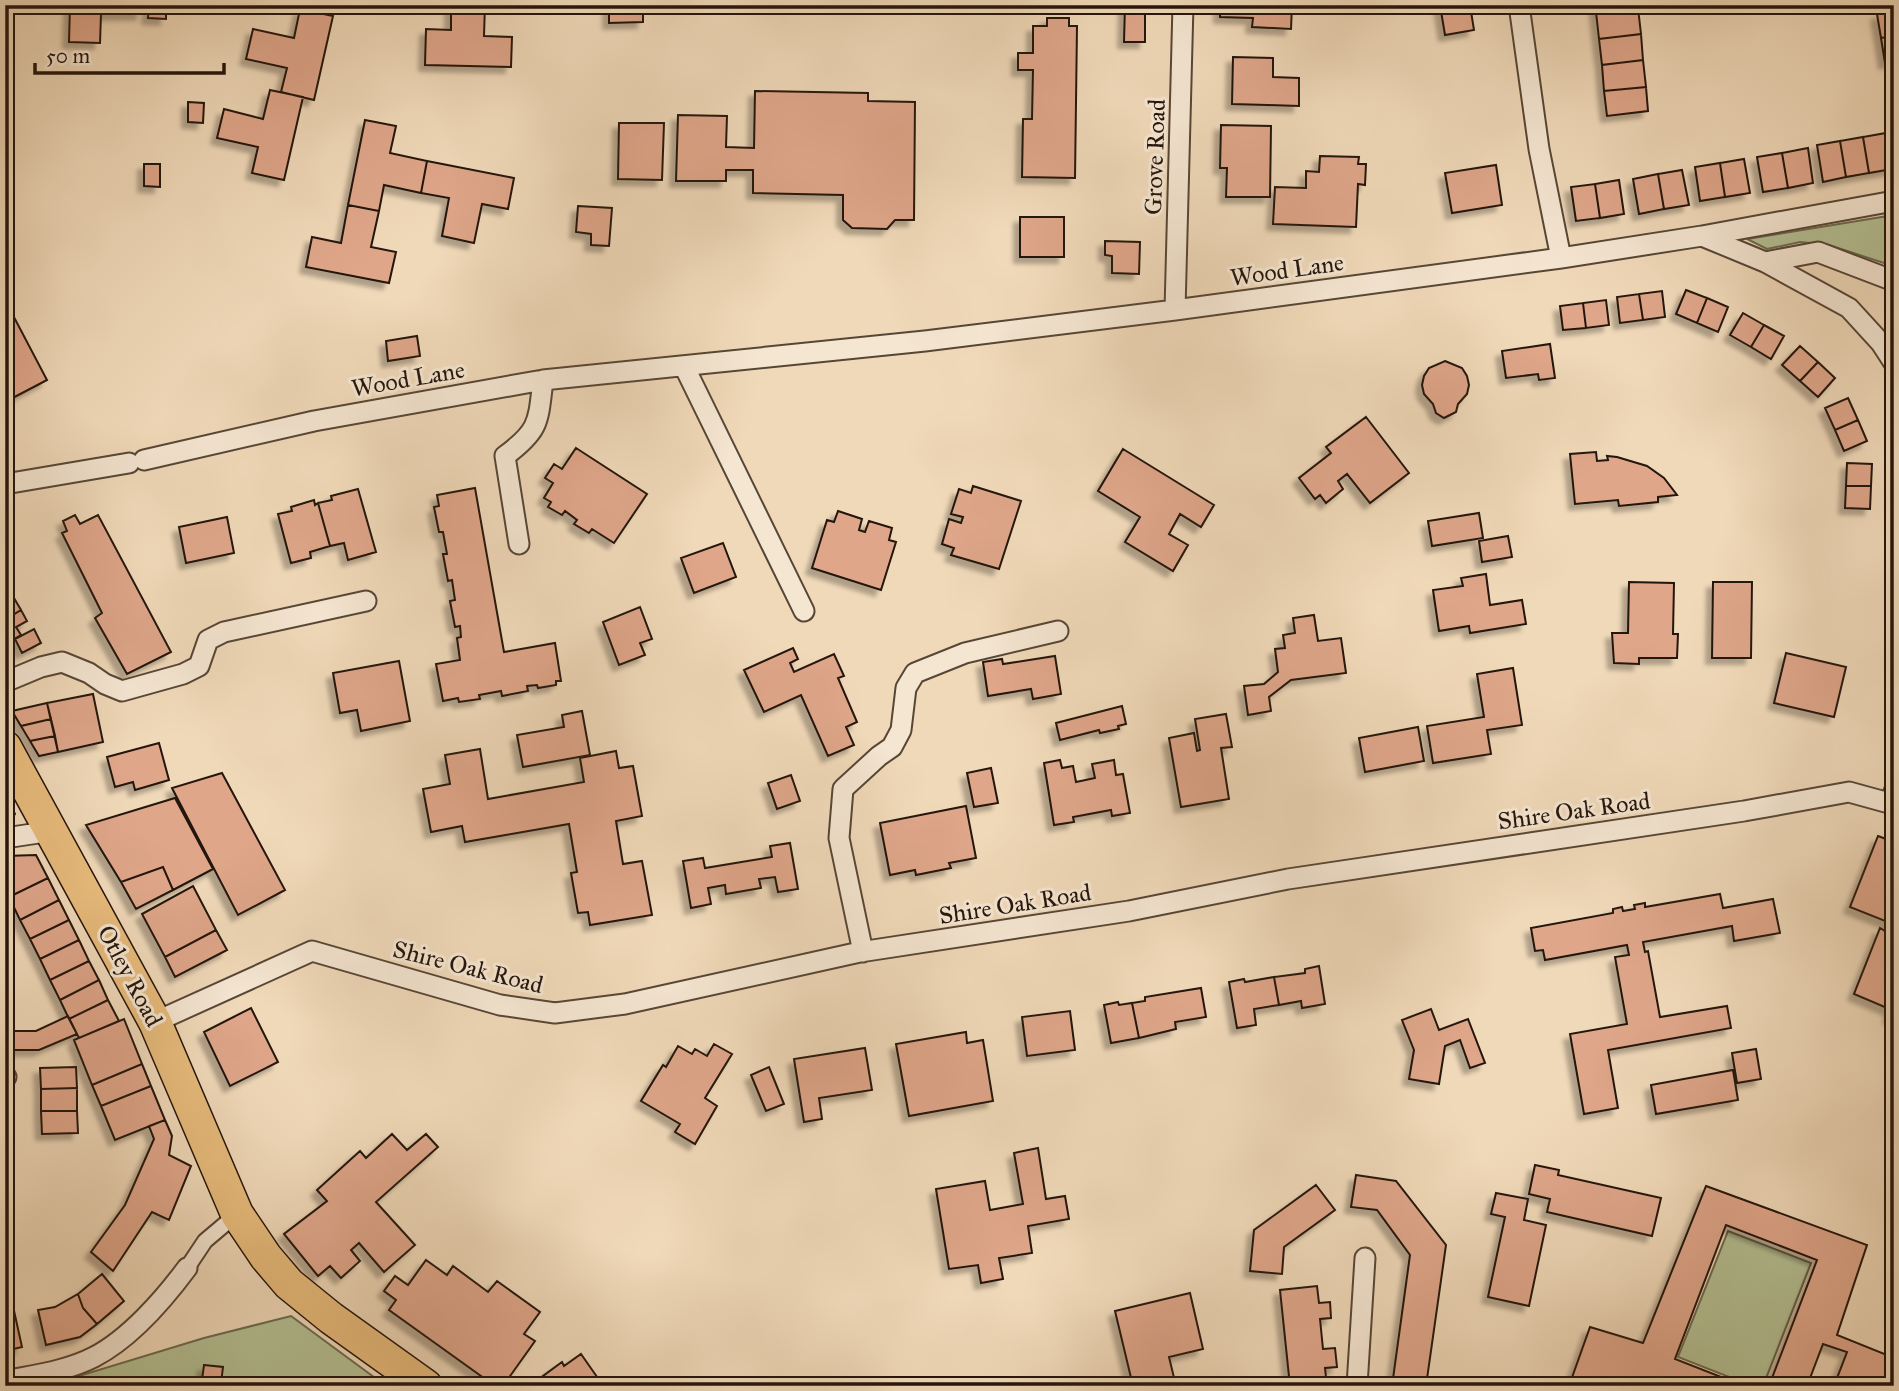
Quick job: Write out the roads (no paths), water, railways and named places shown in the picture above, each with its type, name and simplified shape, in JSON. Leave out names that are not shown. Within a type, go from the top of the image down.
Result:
[{"type":"highway","name":"Otley Road","points":[[5,747],[155,1022],[237,1214],[266,1257],[289,1284],[331,1318],[426,1386]]},
{"type":"street","name":"Grove Road","points":[[1175,310],[1183,5]]},
{"type":"street","points":[[1519,5],[1538,149],[1561,258]]},
{"type":"street","name":"Wood Lane","points":[[5,484],[136,461],[314,421],[543,380],[925,341],[1175,310],[1561,258],[1702,236],[1894,201]]},
{"type":"street","points":[[1702,236],[1765,262],[1849,308],[1881,343],[1894,363]]},
{"type":"street","points":[[1765,262],[1818,252],[1894,281]]},
{"type":"street","points":[[684,366],[804,611]]},
{"type":"street","points":[[519,544],[505,456],[532,434],[539,415],[543,380]]},
{"type":"street","points":[[5,682],[41,667],[62,662],[122,691],[183,674],[199,666],[208,640],[224,632],[366,601]]},
{"type":"street","points":[[863,952],[839,838],[843,789],[879,755],[892,747],[901,730],[906,688],[915,673],[965,653],[1058,631]]},
{"type":"street","name":"Shire Oak Road","points":[[155,1022],[312,951],[500,1005],[555,1013],[625,1003],[863,952],[1129,911],[1289,879],[1744,811],[1849,792],[1889,803],[1894,792]]},
{"type":"street","points":[[5,838],[52,831]]},
{"type":"street","points":[[5,1381],[62,1377],[115,1343],[168,1294],[205,1241],[237,1214]]},
{"type":"street","points":[[1357,1386],[1365,1258]]}]
